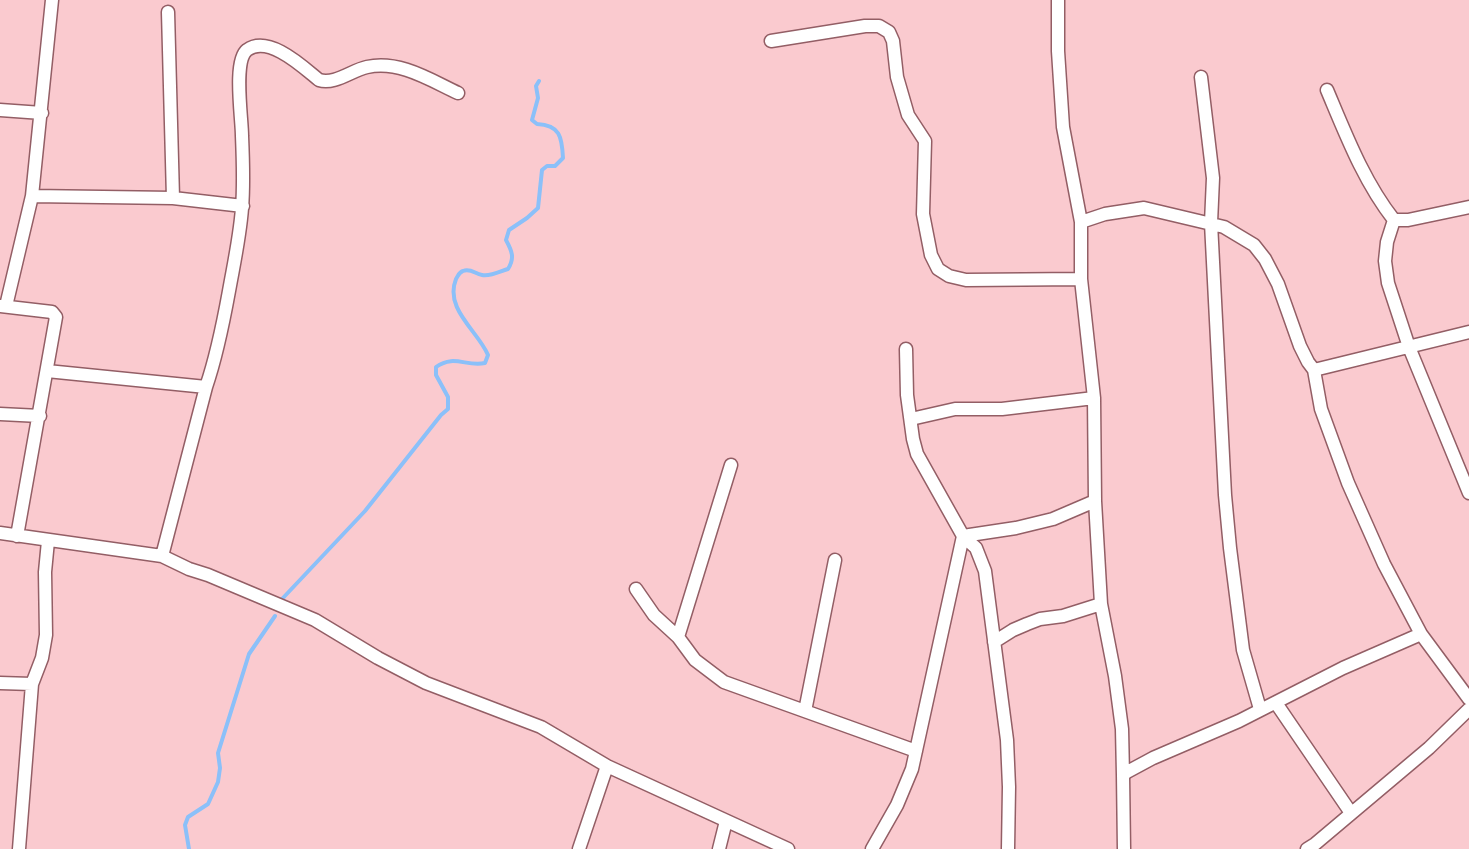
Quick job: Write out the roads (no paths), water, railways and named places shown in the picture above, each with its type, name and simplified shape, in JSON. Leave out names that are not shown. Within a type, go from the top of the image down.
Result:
[{"type":"street","points":[[17,536],[40,416],[56,317],[52,312],[3,306],[32,196],[52,0]]},
{"type":"street","points":[[1058,0],[1058,51],[1063,127],[1081,222],[1080,279],[1094,398],[1095,501],[1101,604],[1115,676],[1122,729],[1124,849]]},
{"type":"street","points":[[168,12],[173,198]]},
{"type":"street","points":[[771,41],[865,26],[879,26],[889,32],[893,41],[897,77],[908,115],[925,141],[923,214],[931,255],[938,269],[949,276],[966,280],[1080,279]]},
{"type":"street","points":[[162,556],[221,337],[242,206],[242,136],[239,68],[242,57],[248,49],[264,47],[277,50],[295,60],[324,82],[366,67],[398,67],[410,70],[458,93]]},
{"type":"street","points":[[1201,77],[1213,178],[1211,223],[1225,494],[1230,548],[1243,650],[1260,709]]},
{"type":"street","points":[[1327,90],[1352,147],[1381,204],[1394,220]]},
{"type":"street","points":[[0,110],[42,112]]},
{"type":"street","points":[[32,196],[173,198],[242,206]]},
{"type":"street","points":[[1394,220],[1408,220],[1469,207]]},
{"type":"street","points":[[1081,222],[1105,214],[1144,208],[1181,218],[1211,223],[1239,235],[1254,245],[1265,259],[1278,284],[1308,362],[1314,370],[1321,410],[1348,483],[1384,564],[1421,634],[1469,699]]},
{"type":"street","points":[[1394,220],[1387,242],[1385,261],[1388,283],[1408,347],[1469,493]]},
{"type":"street","points":[[1314,370],[1469,332]]},
{"type":"street","points":[[906,349],[906,372],[913,439],[917,454],[963,536],[976,548],[985,571],[1007,740],[1008,849]]},
{"type":"street","points":[[48,371],[206,387]]},
{"type":"street","points":[[911,419],[955,410],[1002,409],[1094,398]]},
{"type":"street","points":[[0,414],[40,416]]},
{"type":"street","points":[[678,637],[731,465]]},
{"type":"street","points":[[963,536],[1016,528],[1053,519],[1095,501]]},
{"type":"street","points":[[0,533],[162,556],[188,569],[208,575],[315,620],[378,658],[426,683],[541,727],[607,766],[788,849]]},
{"type":"street","points":[[872,849],[897,805],[912,769],[963,536]]},
{"type":"street","points":[[19,849],[32,684],[42,658],[46,635],[45,572],[48,541]]},
{"type":"street","points":[[805,711],[835,560]]},
{"type":"street","points":[[636,589],[654,615],[678,637],[695,660],[724,682],[916,751]]},
{"type":"street","points":[[994,642],[1012,630],[1040,619],[1062,616],[1101,604]]},
{"type":"street","points":[[1123,775],[1153,758],[1239,721],[1343,668],[1421,634]]},
{"type":"street","points":[[0,683],[32,684]]},
{"type":"street","points":[[1276,703],[1351,813]]},
{"type":"street","points":[[1307,849],[1429,748],[1469,708]]},
{"type":"street","points":[[579,849],[607,766]]},
{"type":"street","points":[[719,849],[726,821]]},
{"type":"waterway","points":[[282,599],[365,511],[441,415],[448,409],[448,397],[436,375],[436,367],[449,361],[485,363],[488,355],[458,310],[454,290],[456,279],[459,274],[466,270],[492,275],[508,269],[512,258],[506,240],[509,230],[538,208],[542,170],[547,166],[555,166],[563,158],[562,144],[555,130],[551,127],[537,124],[532,120],[538,98],[536,86],[539,81]]},
{"type":"waterway","points":[[189,849],[185,825],[188,817],[208,804],[218,782],[220,768],[218,753],[249,654],[275,616]]}]
